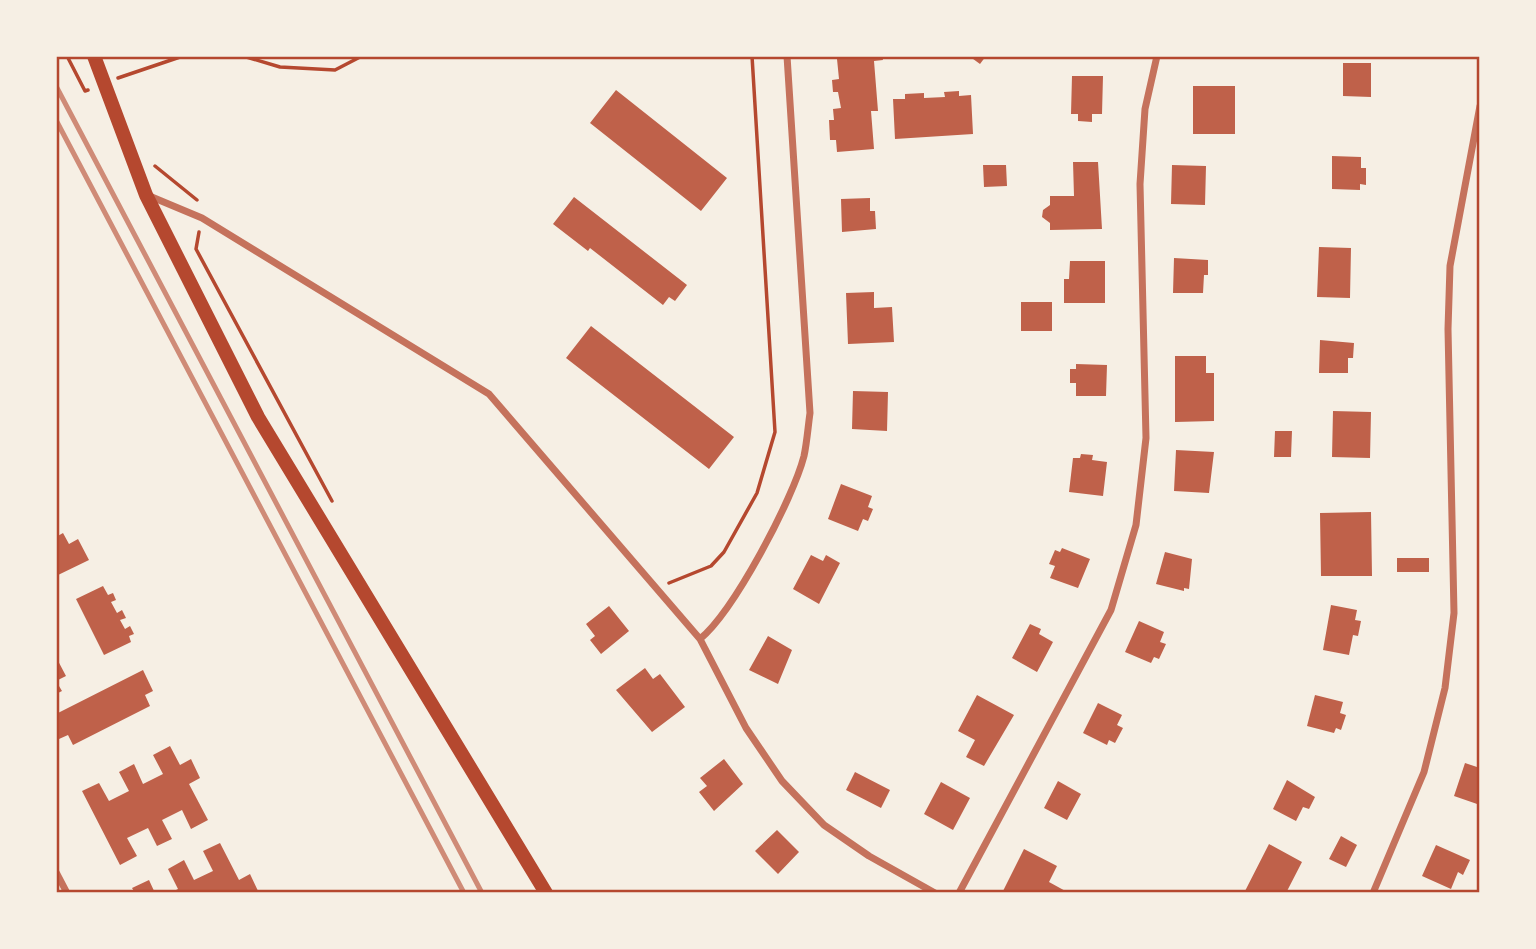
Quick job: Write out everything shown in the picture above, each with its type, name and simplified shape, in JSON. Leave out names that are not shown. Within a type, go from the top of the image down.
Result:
[{"type":"main road","points":[[94,56],[146,195],[258,417],[546,893]]},
{"type":"street","points":[[700,639],[711,630],[730,603],[774,527],[804,458],[810,413],[787,56]]},
{"type":"street","points":[[959,893],[1111,610],[1136,525],[1146,438],[1140,184],[1145,108],[1157,56]]},
{"type":"street","points":[[1373,893],[1424,772],[1445,688],[1454,613],[1448,329],[1450,267],[1480,106]]},
{"type":"street","points":[[146,195],[202,218],[489,394],[700,639],[746,728],[782,781],[824,825],[869,856],[935,893]]},
{"type":"street","points":[[56,872],[67,893]]},
{"type":"path","points":[[113,80],[183,56]]},
{"type":"path","points":[[243,56],[280,67],[335,69],[362,56]]},
{"type":"path","points":[[659,590],[711,566],[724,552],[757,493],[775,432],[752,56]]},
{"type":"path","points":[[148,159],[196,197],[202,218],[196,249],[336,508]]},
{"type":"building","points":[[845,56],[882,56],[883,60],[874,61],[878,111],[871,111],[874,149],[837,152],[836,140],[830,140],[829,120],[834,120],[833,109],[841,108],[838,92],[833,92],[832,80],[839,79],[837,59]]},
{"type":"building","points":[[969,56],[986,56],[980,64]]},
{"type":"building","points":[[1343,63],[1371,63],[1371,97],[1343,96]]},
{"type":"building","points":[[1072,76],[1103,76],[1102,114],[1092,114],[1092,122],[1078,121],[1078,114],[1071,114]]},
{"type":"building","points":[[1193,86],[1235,86],[1235,134],[1193,134]]},
{"type":"building","points":[[616,90],[727,178],[701,211],[590,123]]},
{"type":"building","points":[[959,91],[959,96],[971,95],[973,134],[895,139],[893,99],[905,99],[905,94],[924,93],[924,98],[945,97],[944,92]]},
{"type":"building","points":[[1332,156],[1361,157],[1361,168],[1366,168],[1366,185],[1360,184],[1360,190],[1332,189]]},
{"type":"building","points":[[1073,162],[1098,162],[1102,229],[1050,230],[1050,223],[1042,217],[1043,210],[1050,205],[1050,196],[1074,196]]},
{"type":"building","points":[[983,165],[1006,165],[1007,186],[984,187]]},
{"type":"building","points":[[1172,165],[1206,166],[1205,205],[1171,204]]},
{"type":"building","points":[[574,197],[687,285],[675,301],[669,297],[663,305],[590,248],[588,251],[553,224]]},
{"type":"building","points":[[870,198],[870,211],[875,211],[876,229],[842,232],[841,199]]},
{"type":"building","points":[[1319,247],[1351,248],[1350,298],[1317,297]]},
{"type":"building","points":[[1174,258],[1208,260],[1208,275],[1204,275],[1203,293],[1173,293]]},
{"type":"building","points":[[1070,261],[1105,261],[1105,303],[1064,303],[1064,279],[1069,279]]},
{"type":"building","points":[[874,292],[874,308],[892,307],[894,342],[848,344],[846,293]]},
{"type":"building","points":[[1021,302],[1052,302],[1052,331],[1021,331]]},
{"type":"building","points":[[591,326],[734,437],[709,469],[566,358]]},
{"type":"building","points":[[1320,340],[1354,343],[1353,358],[1348,358],[1348,373],[1319,373]]},
{"type":"building","points":[[1175,356],[1206,356],[1206,373],[1214,373],[1214,421],[1175,422]]},
{"type":"building","points":[[1076,364],[1107,365],[1106,396],[1076,396],[1076,383],[1070,383],[1070,369],[1076,369]]},
{"type":"building","points":[[853,391],[888,392],[887,431],[852,429]]},
{"type":"building","points":[[1333,411],[1371,412],[1370,458],[1332,457]]},
{"type":"building","points":[[1275,431],[1292,431],[1291,457],[1274,457]]},
{"type":"building","points":[[1176,450],[1214,452],[1209,493],[1174,491]]},
{"type":"building","points":[[1081,454],[1093,455],[1092,460],[1107,462],[1103,496],[1069,492],[1073,458],[1080,458]]},
{"type":"building","points":[[841,484],[872,496],[868,507],[873,509],[868,521],[863,519],[858,531],[828,519]]},
{"type":"building","points":[[1371,512],[1372,576],[1321,576],[1320,513]]},
{"type":"building","points":[[63,533],[69,544],[78,539],[89,560],[56,576],[56,537]]},
{"type":"building","points":[[1062,548],[1090,559],[1078,588],[1050,578],[1055,566],[1049,564],[1055,550],[1060,552]]},
{"type":"building","points":[[1165,552],[1192,559],[1189,589],[1184,588],[1184,591],[1156,584]]},
{"type":"building","points":[[811,555],[823,561],[826,555],[840,563],[819,604],[793,589]]},
{"type":"building","points":[[1397,558],[1429,558],[1429,572],[1397,572]]},
{"type":"building","points":[[103,586],[108,595],[113,593],[116,600],[111,602],[117,613],[122,610],[126,618],[120,620],[125,629],[130,626],[134,634],[129,636],[131,642],[104,655],[76,599]]},
{"type":"building","points":[[1331,605],[1357,610],[1355,620],[1361,621],[1358,636],[1353,635],[1349,655],[1323,650]]},
{"type":"building","points":[[609,606],[629,631],[601,654],[590,640],[595,636],[586,624]]},
{"type":"building","points":[[1139,621],[1164,632],[1160,642],[1166,644],[1159,659],[1154,657],[1151,663],[1125,652]]},
{"type":"building","points":[[1030,624],[1041,629],[1039,634],[1053,642],[1037,672],[1012,658]]},
{"type":"building","points":[[768,636],[792,650],[778,684],[749,670]]},
{"type":"building","points":[[56,657],[66,676],[56,681]]},
{"type":"building","points":[[645,668],[653,679],[660,674],[685,707],[652,732],[616,690]]},
{"type":"building","points":[[143,670],[153,691],[145,695],[150,706],[73,745],[68,735],[59,739],[56,732],[56,714]]},
{"type":"building","points":[[56,681],[62,691],[56,694]]},
{"type":"building","points":[[977,695],[1014,715],[984,766],[966,757],[975,740],[958,731]]},
{"type":"building","points":[[1315,695],[1343,702],[1340,713],[1346,715],[1341,730],[1336,728],[1334,733],[1307,726]]},
{"type":"building","points":[[1098,703],[1122,715],[1117,725],[1123,728],[1115,743],[1109,740],[1107,745],[1083,733]]},
{"type":"building","points":[[170,746],[180,765],[191,759],[200,778],[189,784],[208,820],[191,829],[182,810],[162,820],[172,839],[157,846],[148,828],[127,838],[137,856],[120,865],[82,791],[99,783],[109,801],[129,791],[119,772],[134,764],[143,784],[163,774],[153,755]]},
{"type":"building","points":[[724,759],[743,784],[714,811],[699,792],[707,786],[700,778]]},
{"type":"building","points":[[1465,763],[1480,768],[1480,805],[1454,796]]},
{"type":"building","points":[[855,772],[890,790],[881,808],[846,790]]},
{"type":"building","points":[[1287,780],[1315,797],[1309,809],[1303,807],[1296,821],[1273,809]]},
{"type":"building","points":[[1058,781],[1081,794],[1067,820],[1044,808]]},
{"type":"building","points":[[941,782],[970,798],[953,830],[924,814]]},
{"type":"building","points":[[777,830],[799,852],[778,874],[755,851]]},
{"type":"building","points":[[1341,836],[1357,845],[1346,867],[1329,859]]},
{"type":"building","points":[[220,843],[239,880],[250,874],[259,893],[170,893],[178,889],[168,869],[184,860],[194,880],[213,871],[203,851]]},
{"type":"building","points":[[1269,844],[1302,862],[1286,893],[1244,893]]},
{"type":"building","points":[[1436,845],[1470,860],[1463,875],[1458,872],[1451,889],[1422,876]]},
{"type":"building","points":[[1024,849],[1057,866],[1049,882],[1069,893],[1002,893]]},
{"type":"building","points":[[149,880],[155,893],[135,893],[132,888]]},
{"type":"railway","points":[[56,86],[482,893]]},
{"type":"railway","points":[[56,120],[464,893]]}]
